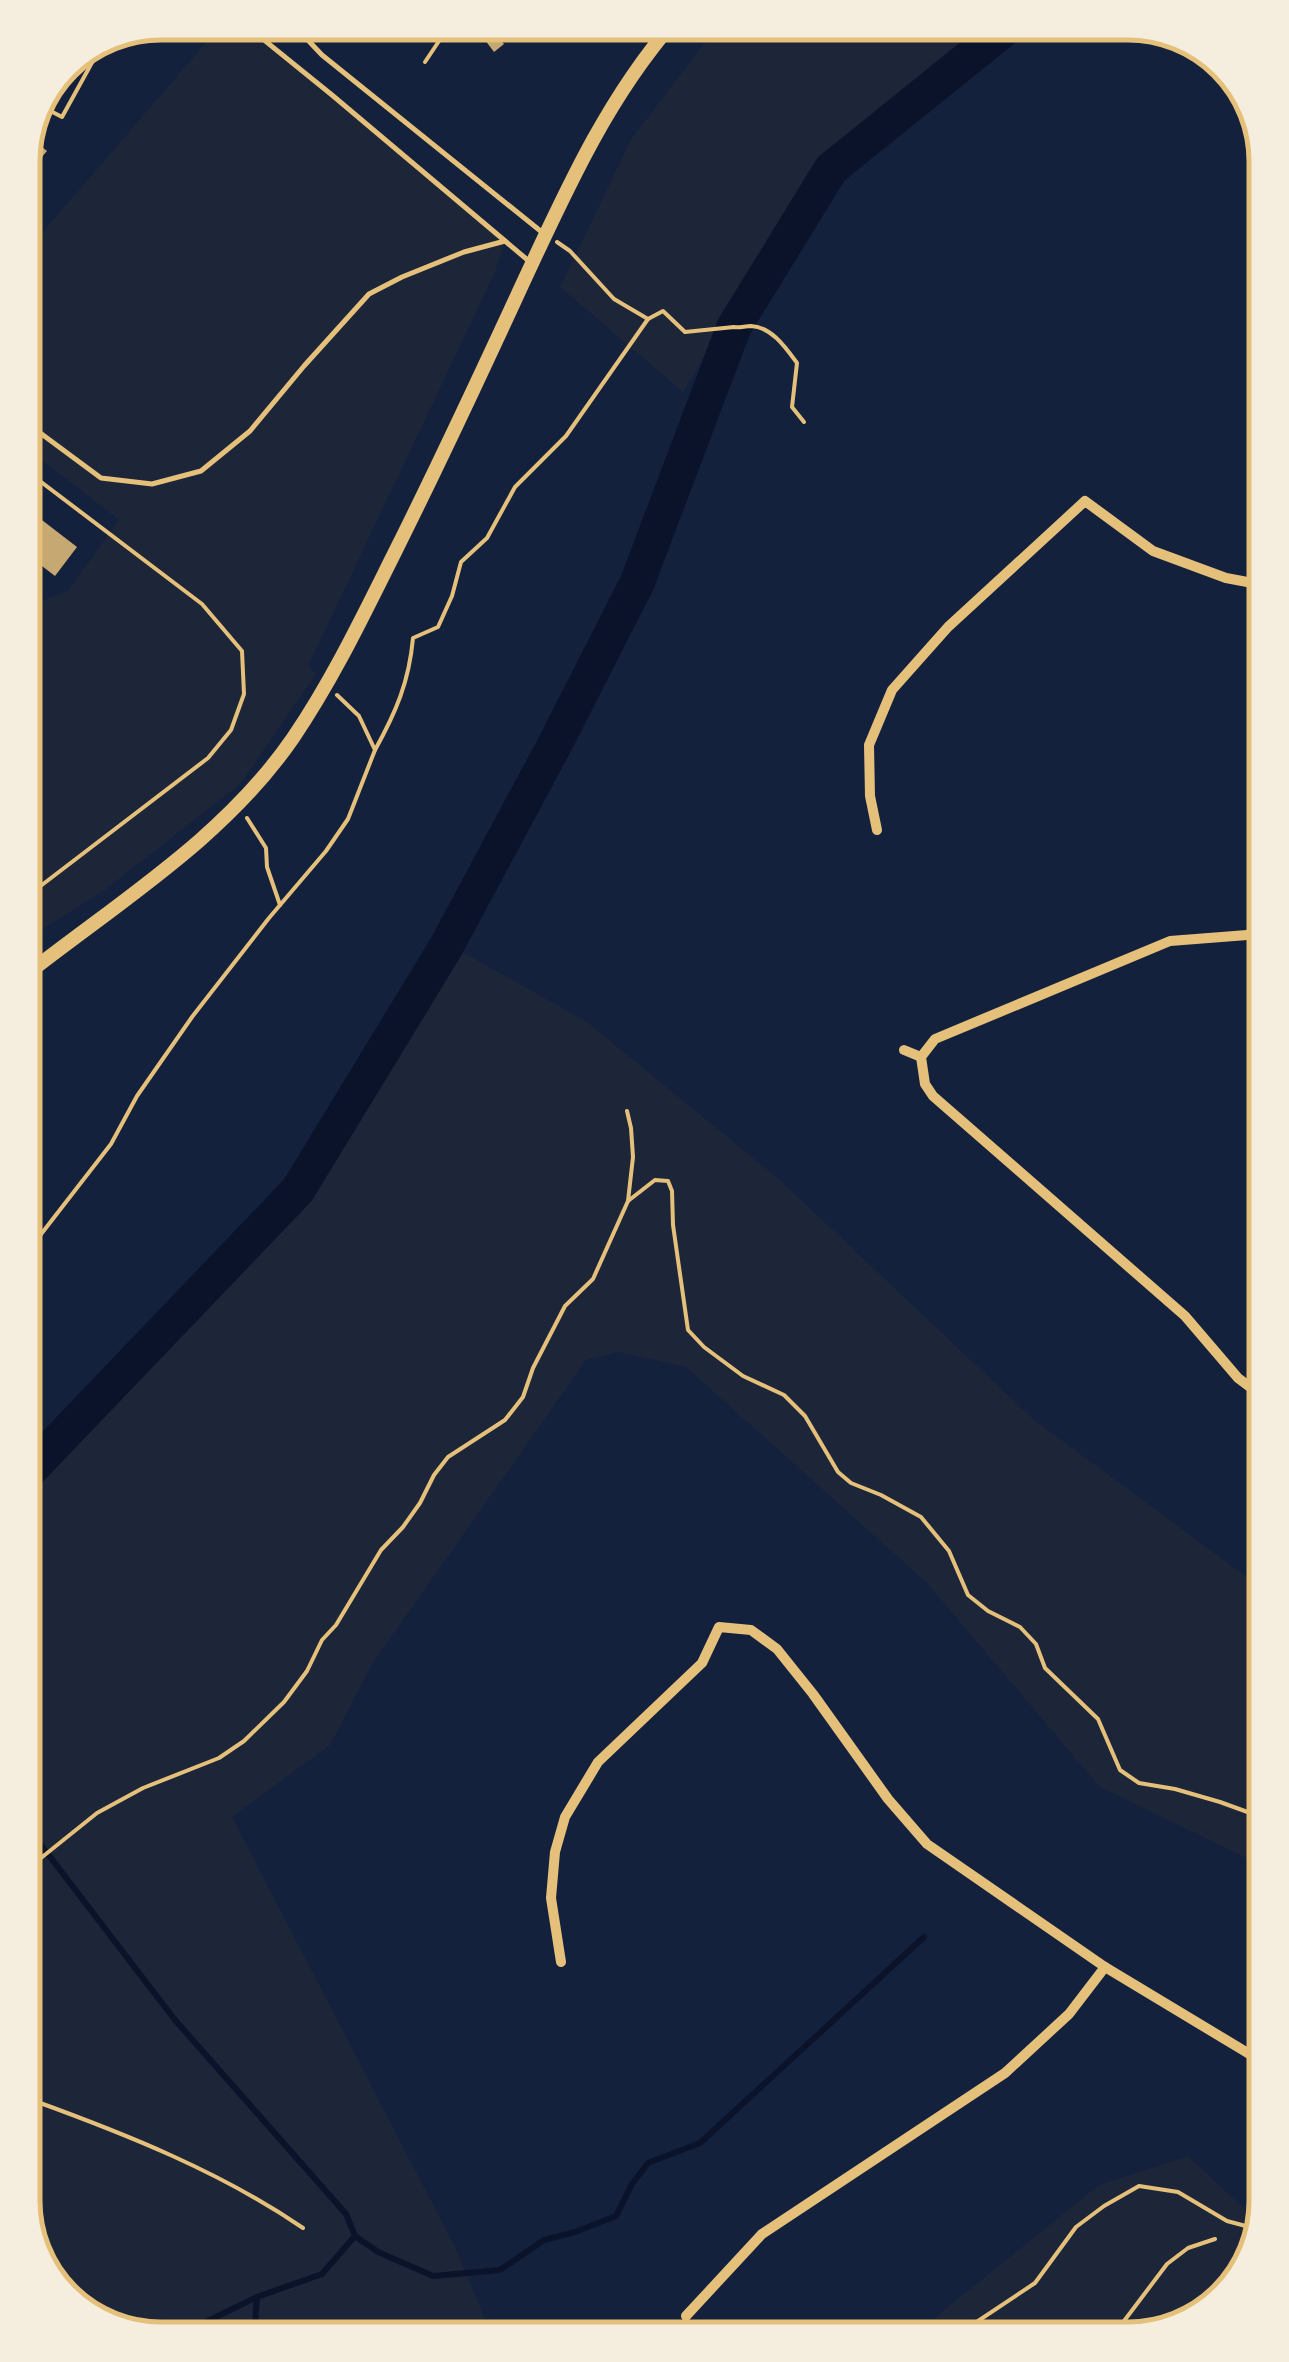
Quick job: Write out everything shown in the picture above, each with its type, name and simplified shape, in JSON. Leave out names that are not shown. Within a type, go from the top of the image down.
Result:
[{"type":"main road","points":[[40,964],[202,840],[238,805],[291,741],[350,641],[578,165],[608,113],[661,40]]},
{"type":"street","points":[[877,830],[870,796],[870,745],[892,690],[948,627],[1084,501],[1153,551],[1226,578],[1249,582]]},
{"type":"street","points":[[1249,935],[1170,941],[935,1038],[921,1057],[925,1084],[932,1096],[1184,1316],[1249,1386]]},
{"type":"street","points":[[904,1050],[921,1057]]},
{"type":"street","points":[[561,1962],[550,1898],[555,1852],[565,1816],[598,1762],[702,1663],[719,1627],[751,1630],[776,1649],[888,1799],[927,1844],[1105,1967],[1249,2054]]},
{"type":"street","points":[[686,2316],[762,2234],[1004,2073],[1069,2014],[1105,1967]]},
{"type":"lane","points":[[264,40],[532,264]]},
{"type":"lane","points":[[308,40],[546,235]]},
{"type":"lane","points":[[40,433],[101,478],[152,484],[201,471],[250,431],[370,294],[464,252],[505,241]]},
{"type":"path","points":[[425,62],[439,40]]},
{"type":"path","points":[[51,111],[62,117],[93,61]]},
{"type":"path","points":[[546,235],[570,251],[614,299],[648,318]]},
{"type":"path","points":[[40,1236],[111,1144],[136,1096],[192,1017],[348,820],[375,750],[397,710],[411,662],[413,638],[438,626],[462,562],[487,538],[515,487],[566,436],[648,318],[663,311],[684,332],[751,326],[780,339],[797,363],[792,407],[804,422]]},
{"type":"path","points":[[40,480],[202,604],[242,652],[244,694],[231,730],[208,758],[40,886]]},
{"type":"path","points":[[326,686],[358,716],[375,750]]},
{"type":"path","points":[[238,805],[266,848],[266,867],[280,906]]},
{"type":"path","points":[[40,1859],[97,1813],[178,1772],[220,1758],[244,1741],[284,1702],[381,1550],[420,1503],[434,1475],[448,1457],[505,1420],[523,1397],[532,1368],[565,1306],[594,1280],[628,1201],[633,1157],[627,1112]]},
{"type":"path","points":[[628,1201],[655,1180],[668,1181],[688,1330],[743,1376],[784,1395],[806,1416],[838,1472],[851,1483],[882,1495],[921,1518],[949,1551],[968,1596],[1020,1627],[1036,1644],[1045,1668],[1098,1719],[1120,1770],[1140,1782],[1249,1813]]},
{"type":"path","points":[[40,2103],[172,2154],[303,2228]]},
{"type":"path","points":[[976,2322],[1035,2283],[1076,2227],[1139,2186],[1178,2192],[1227,2221],[1247,2226]]},
{"type":"path","points":[[1124,2322],[1167,2264],[1188,2248],[1215,2239]]},
{"type":"shaded area","points":[[208,40],[263,40],[505,241],[495,272],[308,666],[316,674],[240,784],[106,889],[40,931],[40,601],[68,591],[119,520],[40,458],[40,235]]},
{"type":"shaded area","points":[[707,40],[966,40],[933,63],[779,235],[683,392],[560,287],[632,138]]},
{"type":"shaded area","points":[[450,945],[587,1022],[781,1181],[1033,1419],[1249,1579],[1249,1859],[1100,1787],[927,1583],[686,1367],[618,1352],[586,1360],[372,1664],[330,1745],[232,1817],[456,2249],[486,2322],[137,2320],[107,2310],[75,2287],[56,2262],[42,2225],[40,1469],[201,1316],[318,1175],[421,1012]]},
{"type":"shaded area","points":[[1188,2156],[1248,2212],[1237,2255],[1202,2297],[1152,2320],[931,2322],[937,2316],[1099,2185]]},
{"type":"building","points":[[485,40],[501,40],[504,44],[494,52]]},
{"type":"building","points":[[40,519],[77,547],[55,576],[40,564]]},
{"type":"waterway","points":[[40,1460],[298,1190],[446,947],[637,583],[734,327],[831,169],[991,40]]},
{"type":"waterway","points":[[40,1844],[175,2020],[346,2214],[355,2236],[322,2274],[257,2297],[206,2322]]},
{"type":"waterway","points":[[355,2236],[378,2252],[433,2276],[500,2270],[544,2240],[616,2216],[648,2163],[700,2143],[924,1937]]},
{"type":"waterway","points":[[255,2322],[257,2297]]}]
